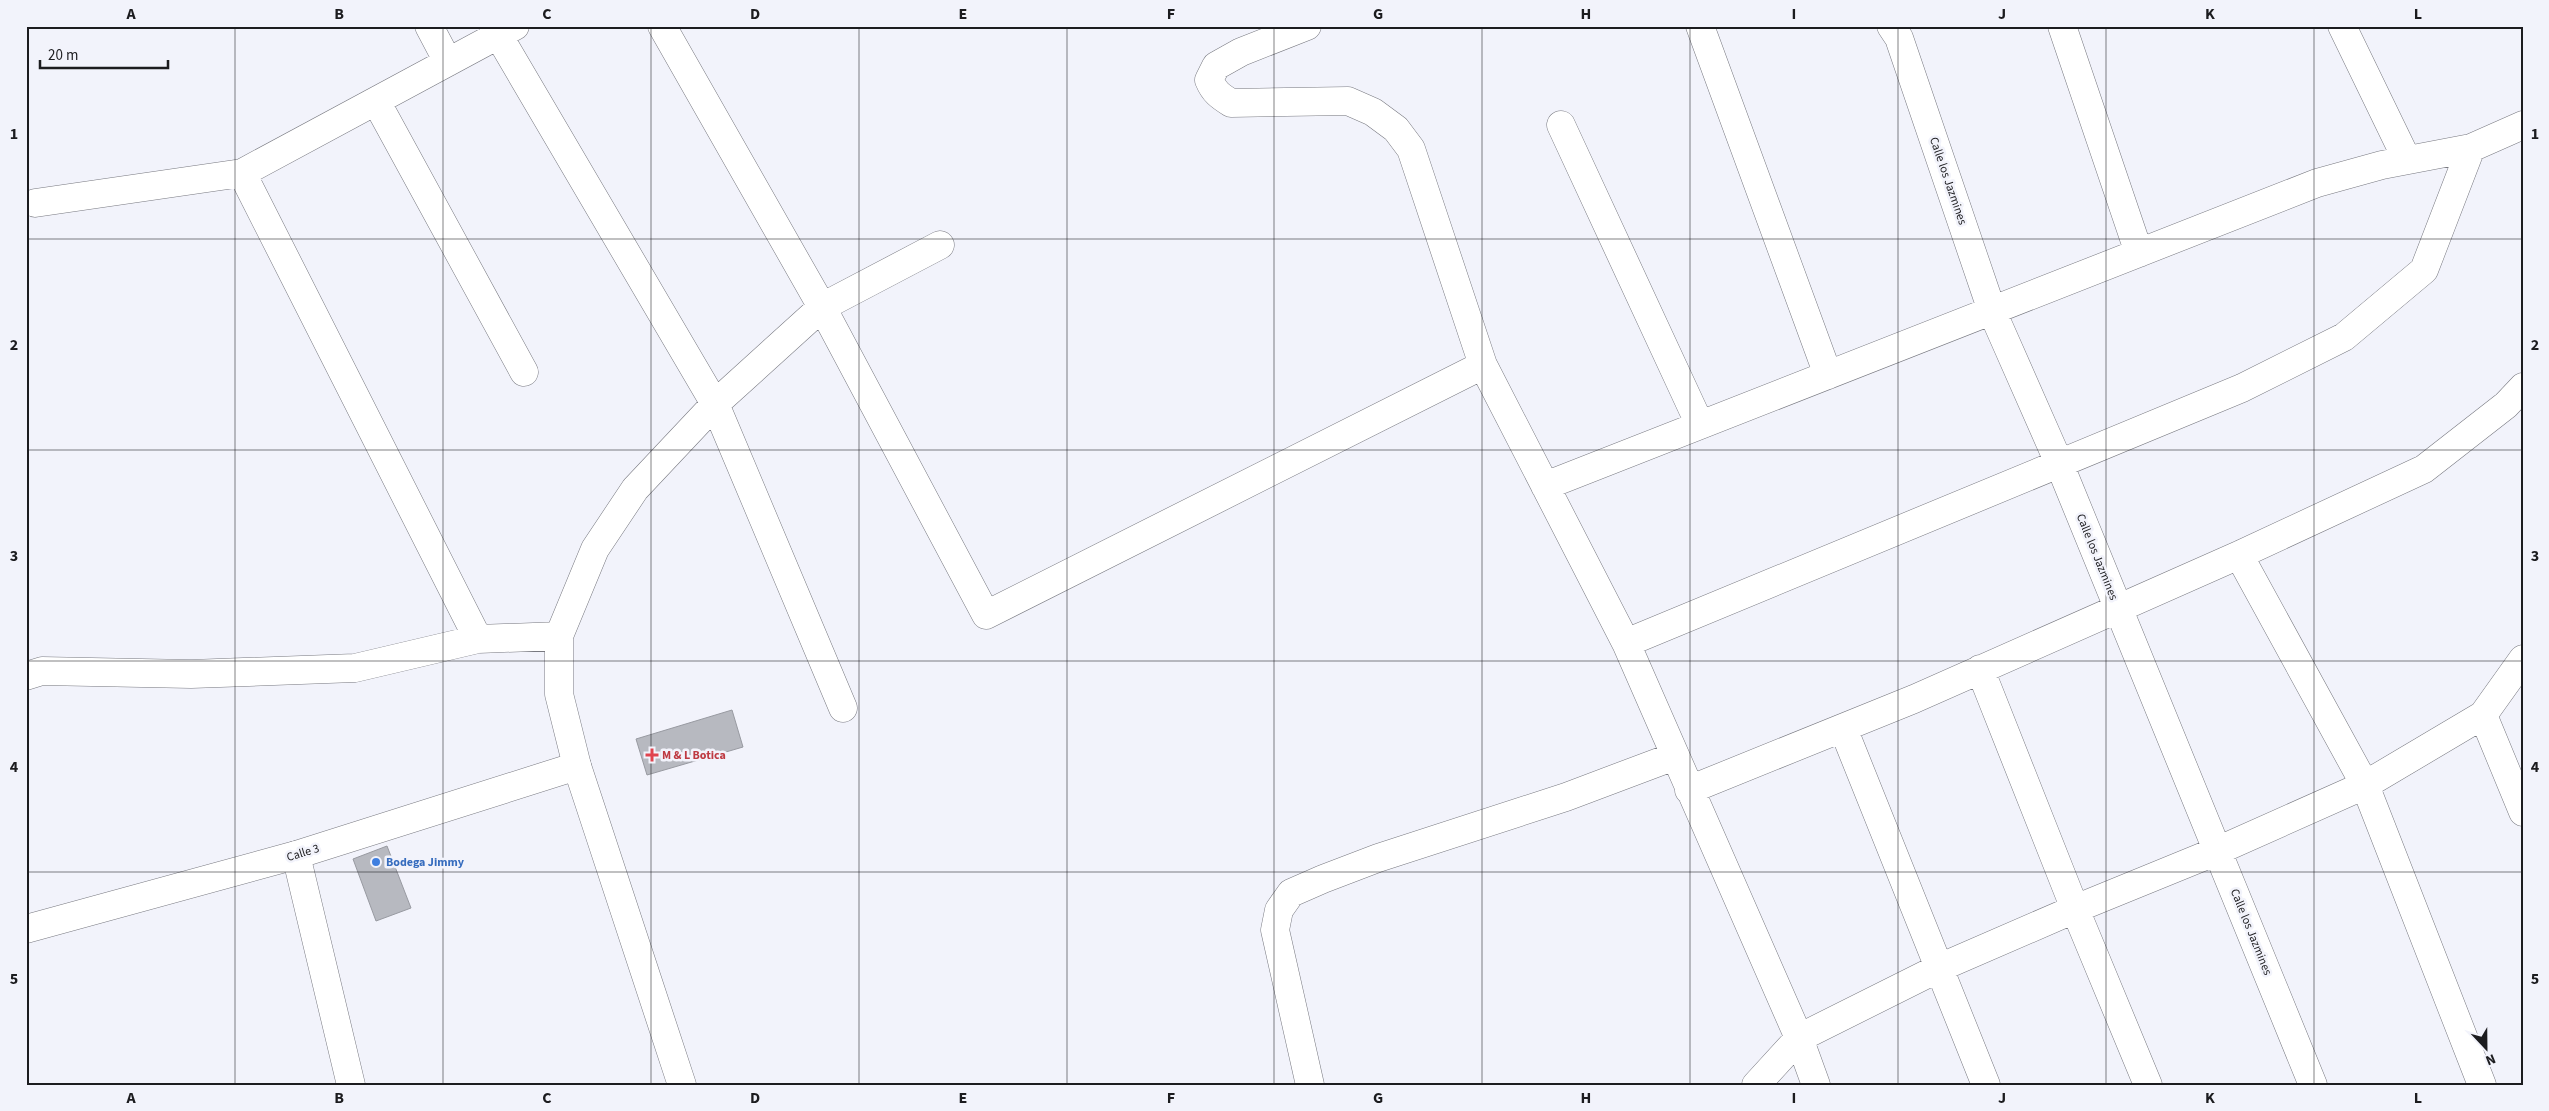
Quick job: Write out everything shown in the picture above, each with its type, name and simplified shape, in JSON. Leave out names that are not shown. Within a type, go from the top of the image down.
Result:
[{"type":"street","points":[[429,26],[448,62]]},
{"type":"street","points":[[662,26],[822,307],[986,615],[1483,364]]},
{"type":"street","points":[[1307,26],[1241,52],[1216,66],[1209,80],[1212,88],[1218,95],[1231,102],[1348,101],[1373,112],[1396,129],[1411,149],[1483,364],[1626,643],[1799,1038],[1816,1085]]},
{"type":"street","points":[[1700,26],[1828,375]]},
{"type":"street","name":"Calle los Jazmines","points":[[1891,26],[1899,38],[1992,311],[2059,464],[2313,1085]]},
{"type":"street","points":[[2062,26],[2139,253]]},
{"type":"street","points":[[2342,26],[2407,160]]},
{"type":"street","points":[[35,203],[242,173],[448,62],[502,29],[716,404],[843,708]]},
{"type":"street","points":[[376,101],[524,372]]},
{"type":"street","points":[[1561,125],[1700,425]]},
{"type":"street","points":[[1545,486],[2317,183],[2407,160],[2470,148],[2523,125]]},
{"type":"street","points":[[1626,643],[2242,388],[2344,337],[2424,270],[2470,148]]},
{"type":"street","points":[[242,173],[478,639]]},
{"type":"street","points":[[682,1085],[578,766],[560,694],[559,636],[595,549],[635,489],[716,404],[822,307],[940,245]]},
{"type":"street","points":[[1690,790],[1843,728],[1980,669],[2239,555],[2424,469],[2506,405],[2523,387]]},
{"type":"street","points":[[2239,555],[2365,785],[2482,1085]]},
{"type":"street","points":[[26,676],[42,671],[191,674],[355,668],[478,639],[559,636]]},
{"type":"street","points":[[1756,1085],[1799,1038],[1939,968],[2074,908],[2218,851],[2365,785],[2482,715],[2523,659]]},
{"type":"street","points":[[1980,669],[2074,908],[2148,1085]]},
{"type":"street","points":[[2482,715],[2523,812]]},
{"type":"street","points":[[1843,728],[1986,1085]]},
{"type":"street","points":[[1310,1085],[1274,930],[1279,910],[1291,893],[1378,858],[1566,797],[1675,756]]},
{"type":"street","name":"Calle 3","points":[[26,929],[296,855],[578,766]]},
{"type":"street","points":[[296,855],[351,1085]]},
{"type":"building","points":[[732,710],[743,747],[647,775],[636,739]]},
{"type":"building","points":[[387,846],[411,908],[376,921],[353,859]]},
{"type":"place","name":"M & L Botica","points":[[652,755]]},
{"type":"place","name":"Bodega Jimmy","points":[[376,862]]}]
